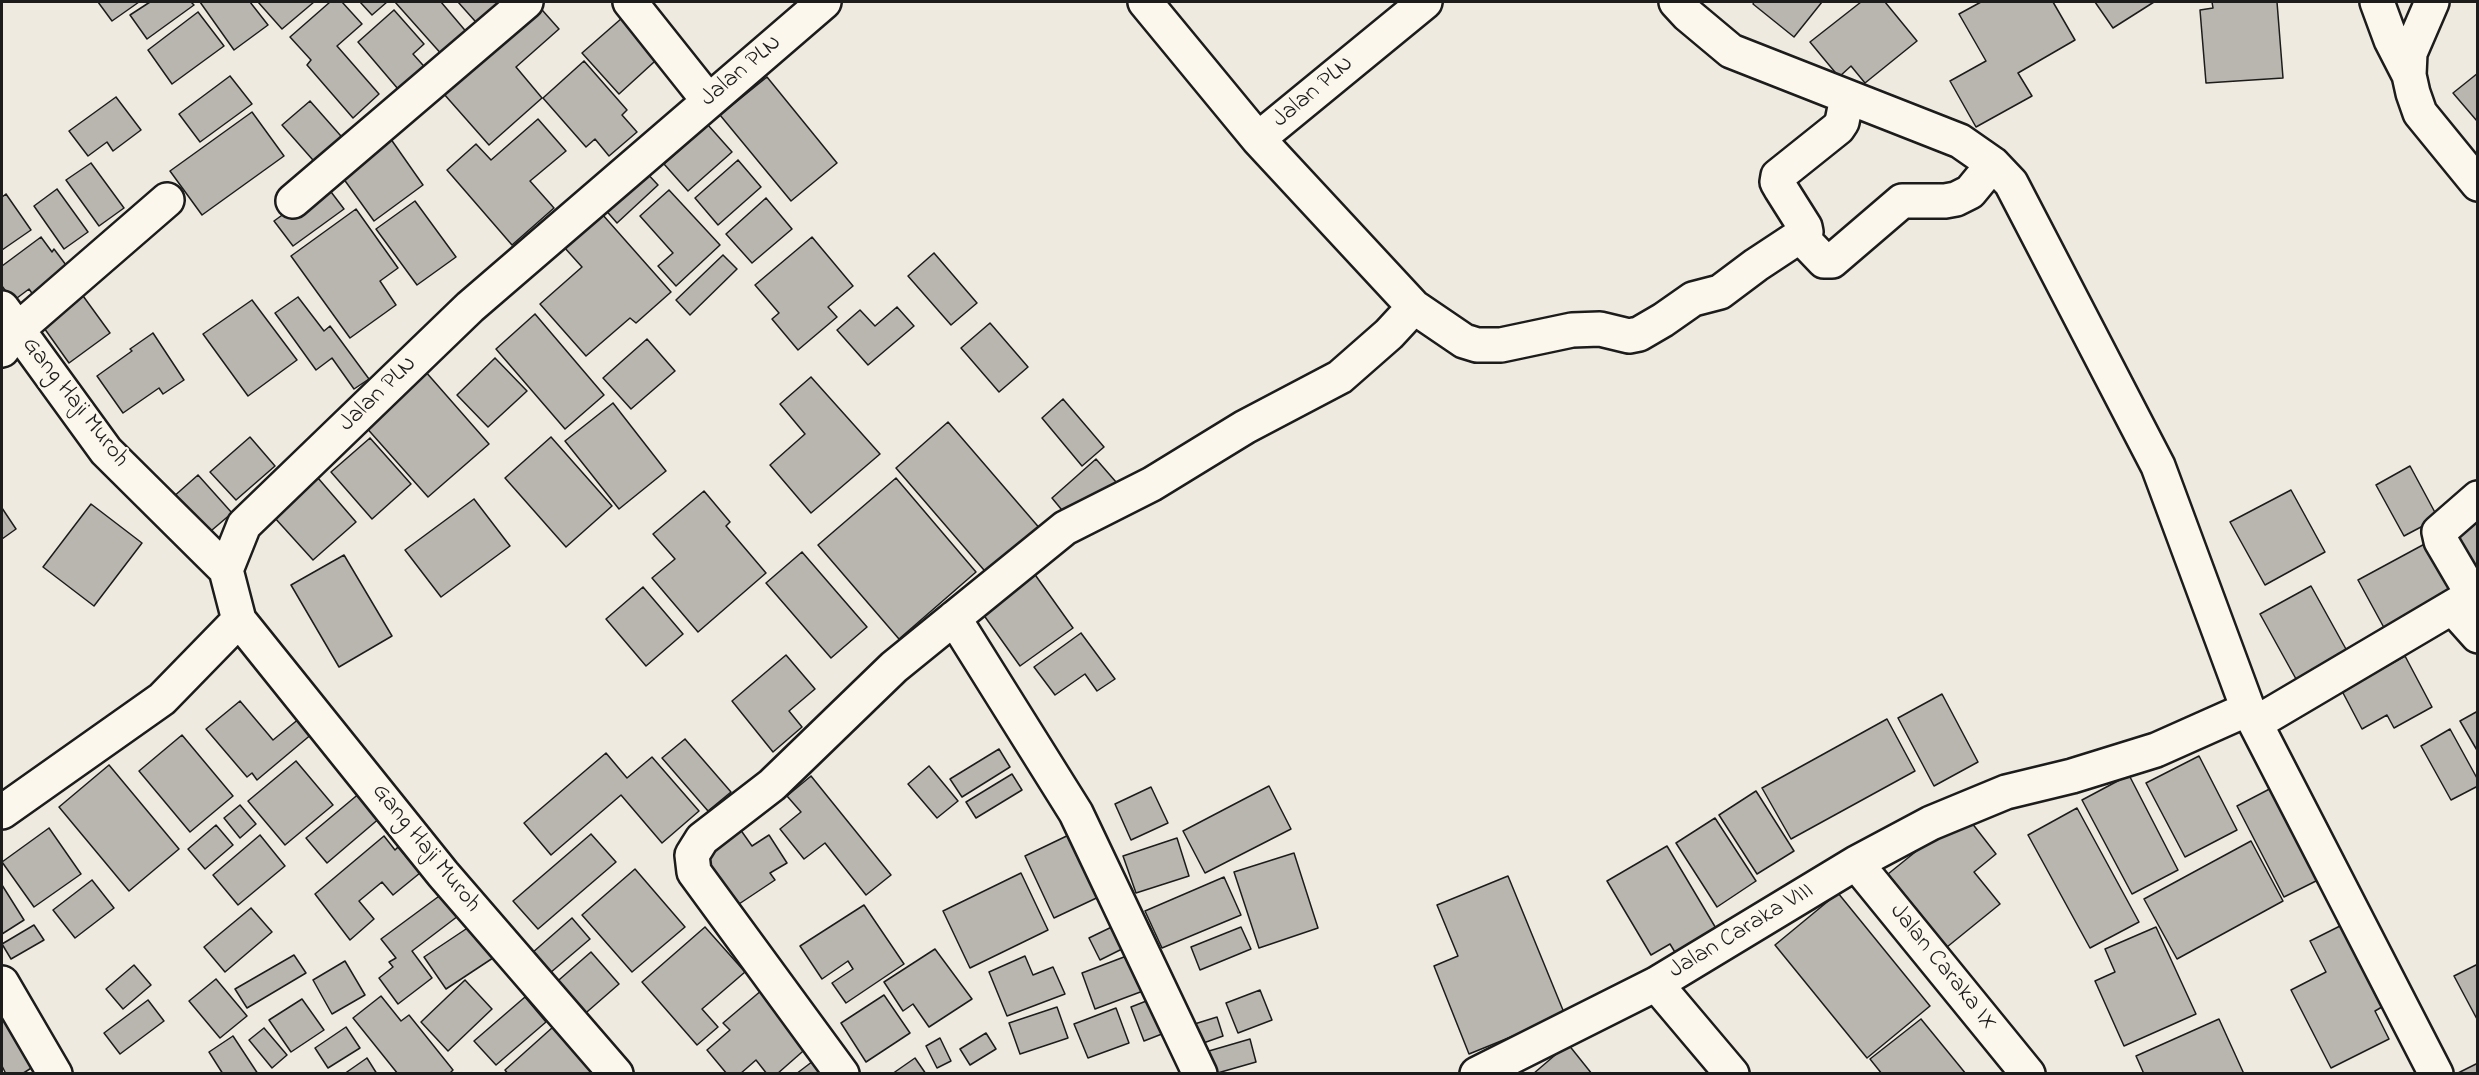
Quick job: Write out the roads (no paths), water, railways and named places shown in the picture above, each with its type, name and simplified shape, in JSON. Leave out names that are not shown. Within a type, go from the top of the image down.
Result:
[{"type":"street","points":[[293,201],[526,2]]},
{"type":"street","points":[[630,2],[708,100]]},
{"type":"street","name":"Jalan PLN","points":[[226,570],[244,525],[470,307],[824,2]]},
{"type":"street","name":"Jalan PLN","points":[[1145,2],[1258,139],[1425,2]]},
{"type":"street","points":[[1676,2],[1731,51],[1960,141],[1993,164],[2011,183],[2157,465],[2252,716],[2436,1074]]},
{"type":"street","points":[[2377,2],[2391,40],[2409,75],[2420,112],[2478,184]]},
{"type":"street","points":[[2409,75],[2410,53],[2432,2]]},
{"type":"street","points":[[1258,139],[1414,307],[1464,342],[1477,345],[1501,345],[1572,330],[1600,329],[1629,336],[1639,334],[1663,321],[1693,299],[1720,292],[1756,265],[1802,237],[1806,232],[1805,227],[1777,182],[1778,176],[1838,128],[1842,122],[1847,97]]},
{"type":"street","points":[[1802,237],[1824,261],[1832,261],[1902,201],[1956,199],[1970,192],[1993,164]]},
{"type":"street","points":[[7,329],[167,201]]},
{"type":"street","points":[[842,1074],[694,872],[692,855],[702,838],[772,785],[867,692],[1065,528],[1152,484],[1245,427],[1340,377],[1389,334],[1414,307]]},
{"type":"street","name":"Gang Haji Muroh","points":[[7,329],[106,451],[226,570]]},
{"type":"street","points":[[2478,498],[2439,532],[2440,541],[2468,587],[2466,599],[2453,608],[2478,636]]},
{"type":"street","points":[[2,812],[162,699],[239,620],[226,570]]},
{"type":"street","name":"Jalan Caraka VIII","points":[[1478,1073],[1656,984],[1856,863],[1931,824],[2006,792],[2072,776],[2156,750],[2252,716],[2453,608]]},
{"type":"street","points":[[954,618],[1076,813],[1200,1074]]},
{"type":"street","name":"Gang Haji Muroh","points":[[239,620],[443,874],[616,1074]]},
{"type":"street","name":"Jalan Caraka IX","points":[[1856,863],[2028,1074]]},
{"type":"street","points":[[2,982],[55,1074]]},
{"type":"street","points":[[1656,984],[1732,1074]]}]
